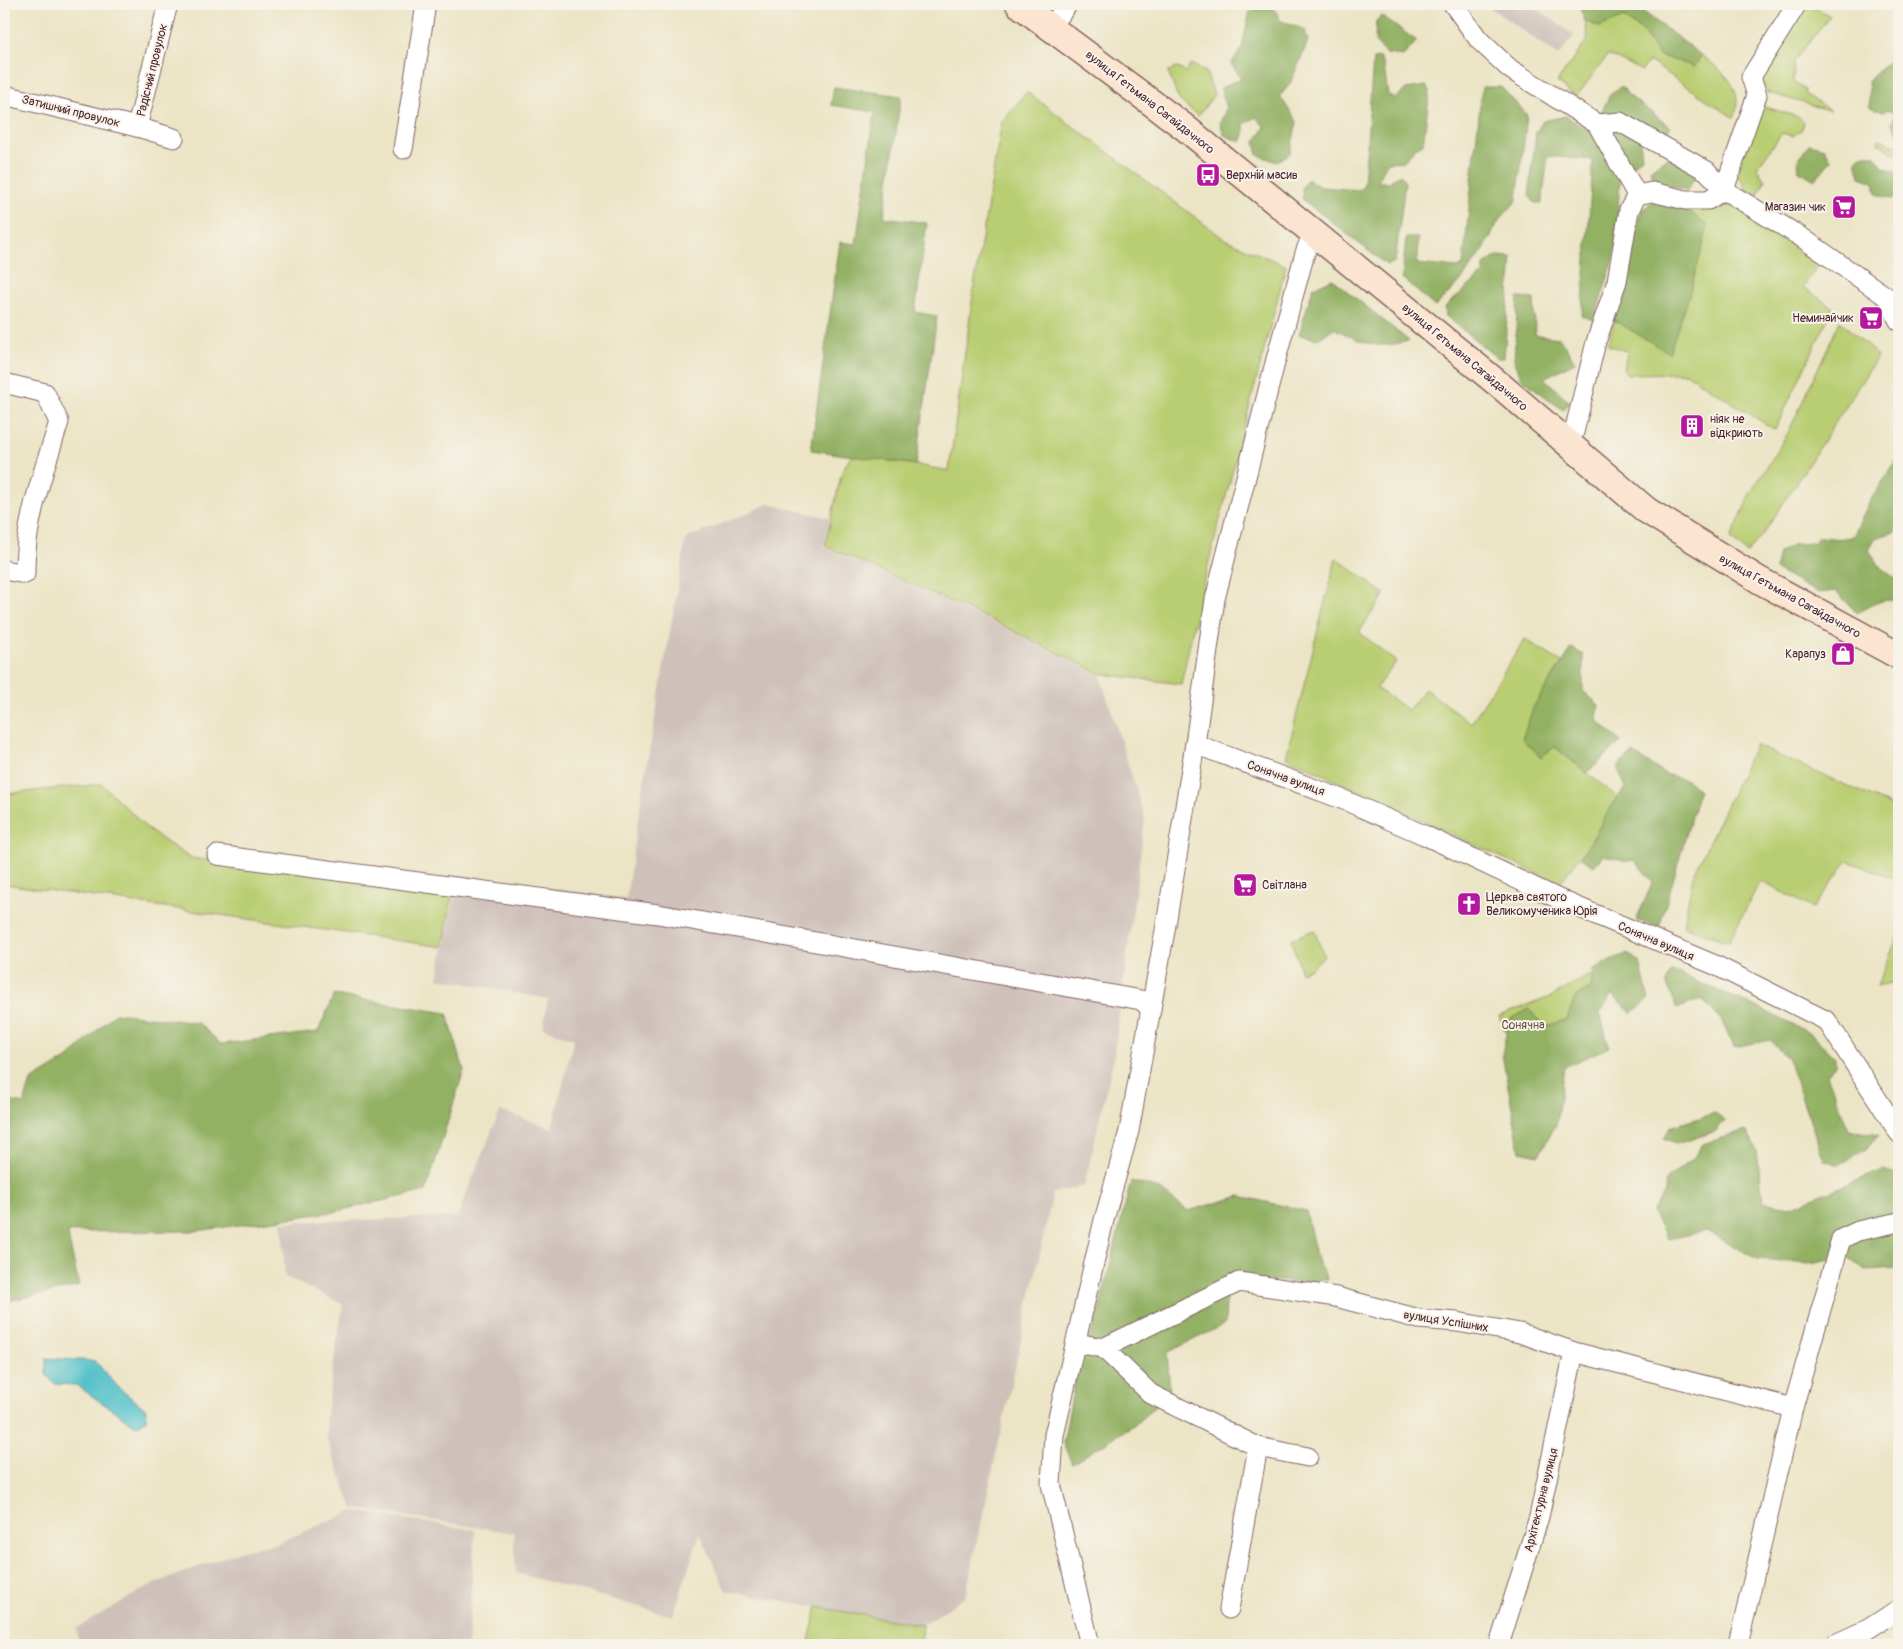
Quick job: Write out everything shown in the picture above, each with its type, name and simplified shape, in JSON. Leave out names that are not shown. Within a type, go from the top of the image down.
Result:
[{"type":"main road","name":"вулиця Гетьмана Сагайдачного","points":[[1019,4],[1052,26],[1183,126],[1502,387],[1646,510],[1759,580],[1899,656]]},
{"type":"street","name":"Радісний провулок","points":[[168,4],[137,127],[174,138]]},
{"type":"street","points":[[403,149],[426,4]]},
{"type":"street","points":[[1052,26],[1068,4]]},
{"type":"street","points":[[1453,4],[1479,40],[1510,69],[1596,124],[1637,194]]},
{"type":"street","points":[[1637,194],[1652,192],[1686,200],[1708,200],[1724,190],[1757,95],[1751,77],[1797,4]]},
{"type":"street","name":"Затишний провулок","points":[[4,95],[137,127]]},
{"type":"street","points":[[1596,124],[1620,122],[1652,138],[1707,171],[1724,190],[1787,228],[1887,296],[1899,321]]},
{"type":"street","points":[[1567,444],[1574,432],[1596,342],[1617,281],[1629,210],[1637,194]]},
{"type":"street","points":[[1090,1645],[1051,1484],[1054,1435],[1077,1343],[1104,1220],[1129,1131],[1195,744],[1215,599],[1281,342],[1305,253],[1313,232]]},
{"type":"street","points":[[4,383],[45,394],[59,422],[39,487],[25,556],[25,574],[4,570]]},
{"type":"street","name":"Сонячна вулиця","points":[[1195,744],[1344,800],[1415,831],[1561,900],[1715,966],[1826,1021],[1899,1133]]},
{"type":"street","points":[[217,855],[658,914],[1141,1000],[1151,1009]]},
{"type":"street","points":[[1738,1645],[1794,1408],[1841,1239],[1858,1231],[1899,1222]]},
{"type":"street","name":"вулиця Успішних","points":[[1103,1348],[1239,1282],[1336,1297],[1419,1318],[1457,1322],[1520,1333],[1574,1352],[1794,1408]]},
{"type":"street","points":[[1077,1343],[1103,1348],[1151,1394],[1258,1447],[1308,1457]]},
{"type":"street","name":"Архітектурна вулиця","points":[[1499,1645],[1539,1517],[1574,1352]]},
{"type":"street","points":[[1228,1609],[1258,1447]]},
{"type":"street","points":[[1833,1645],[1868,1629],[1899,1609]]},
{"type":"shaded area","points":[[1485,4],[1530,4],[1574,35],[1559,56]]},
{"type":"shaded area","points":[[768,504],[830,518],[824,547],[990,621],[1100,675],[1145,818],[1113,1061],[1084,1186],[1053,1193],[965,1597],[922,1625],[726,1591],[700,1533],[673,1616],[516,1573],[514,1533],[353,1508],[327,1440],[325,1420],[343,1304],[285,1277],[282,1222],[457,1217],[500,1111],[552,1128],[574,1039],[543,1028],[548,999],[438,978],[459,875],[626,899],[639,811],[686,539]]},
{"type":"shaded area","points":[[353,1511],[475,1530],[468,1645],[79,1645],[77,1628],[149,1586],[242,1550],[275,1544]]},
{"type":"green space","points":[[1582,4],[1633,4],[1701,55],[1695,67],[1658,55],[1643,32],[1624,17],[1599,27],[1585,21],[1580,8]]},
{"type":"green space","points":[[1805,4],[1810,4],[1830,16],[1794,61],[1793,81],[1805,90],[1805,94],[1831,111],[1766,92],[1762,78]]},
{"type":"green space","points":[[1268,5],[1279,14],[1279,20],[1305,30],[1308,41],[1290,84],[1280,96],[1297,122],[1290,153],[1277,162],[1258,155],[1255,142],[1265,127],[1256,117],[1244,124],[1244,135],[1241,142],[1224,135],[1220,123],[1226,109],[1221,88],[1241,78],[1231,64],[1242,48],[1250,11]]},
{"type":"green space","points":[[1381,16],[1417,41],[1403,56],[1386,54],[1375,42],[1376,21]]},
{"type":"green space","points":[[1623,17],[1643,32],[1658,55],[1695,66],[1701,55],[1724,74],[1734,89],[1737,98],[1734,118],[1649,61],[1642,71],[1608,55],[1576,97],[1557,82],[1588,39],[1585,21],[1599,27]]},
{"type":"green space","points":[[1899,46],[1899,131],[1897,132],[1892,124],[1895,114],[1888,110],[1882,112],[1870,107],[1868,81],[1897,52]]},
{"type":"green space","points":[[1380,58],[1384,68],[1388,95],[1396,98],[1406,89],[1426,86],[1430,90],[1423,144],[1415,148],[1404,161],[1388,162],[1377,181],[1388,183],[1400,174],[1405,182],[1395,262],[1387,265],[1303,200],[1302,187],[1308,179],[1320,187],[1360,190],[1364,184],[1373,59]]},
{"type":"green space","points":[[1191,64],[1206,72],[1214,95],[1198,116],[1179,100],[1168,72],[1176,67],[1186,72]]},
{"type":"green space","points":[[1622,86],[1627,94],[1670,127],[1664,140],[1640,140],[1642,157],[1632,166],[1613,144],[1598,118],[1611,93]]},
{"type":"green space","points":[[834,87],[901,96],[884,217],[927,223],[915,312],[937,316],[916,465],[811,450],[840,242],[856,244],[875,112],[831,105]]},
{"type":"green space","points":[[1482,87],[1501,87],[1527,115],[1517,200],[1498,222],[1484,249],[1461,281],[1435,307],[1402,278],[1406,238],[1418,238],[1417,264],[1458,268],[1463,265]]},
{"type":"green space","points":[[1027,92],[1223,238],[1286,266],[1200,596],[1181,684],[1101,674],[991,620],[825,546],[842,471],[853,453],[949,471],[975,280],[1002,121]]},
{"type":"green space","points":[[1762,106],[1799,117],[1804,122],[1802,129],[1793,136],[1782,133],[1757,168],[1765,181],[1757,196],[1747,190],[1737,172]]},
{"type":"green space","points":[[1566,116],[1596,136],[1620,181],[1614,259],[1594,320],[1582,316],[1593,160],[1548,156],[1542,203],[1535,203],[1529,196],[1536,132],[1543,121]]},
{"type":"green space","points":[[1879,139],[1899,146],[1899,156],[1878,143]]},
{"type":"green space","points":[[1809,144],[1825,148],[1831,160],[1815,180],[1799,171],[1798,160]]},
{"type":"green space","points":[[1671,154],[1697,174],[1687,190],[1654,182],[1650,170]]},
{"type":"green space","points":[[1861,155],[1874,155],[1884,168],[1899,172],[1899,197],[1891,199],[1876,194],[1874,182],[1860,177],[1856,161]]},
{"type":"green space","points":[[1652,202],[1688,210],[1715,203],[1743,209],[1817,266],[1803,287],[1833,308],[1775,430],[1686,373],[1627,374],[1623,368],[1628,352],[1608,345],[1641,211]]},
{"type":"green space","points":[[1652,202],[1688,210],[1708,227],[1689,296],[1669,353],[1614,320],[1641,211]]},
{"type":"green space","points":[[1497,256],[1512,257],[1504,358],[1497,358],[1446,316],[1445,307],[1484,273],[1484,265]]},
{"type":"green space","points":[[1332,279],[1409,341],[1387,345],[1370,344],[1334,328],[1318,339],[1299,335],[1313,288]]},
{"type":"green space","points":[[1518,298],[1534,299],[1535,335],[1560,338],[1575,362],[1544,378],[1570,402],[1563,410],[1522,379],[1514,360]]},
{"type":"green space","points":[[1840,321],[1878,356],[1766,530],[1747,553],[1731,539],[1751,492],[1788,433]]},
{"type":"green space","points":[[1899,457],[1899,515],[1895,532],[1875,538],[1869,550],[1881,568],[1899,581],[1899,602],[1894,600],[1883,601],[1857,613],[1836,591],[1818,593],[1775,570],[1779,553],[1794,544],[1815,543],[1817,537],[1839,539],[1853,536],[1870,501]]},
{"type":"green space","points":[[1336,558],[1385,594],[1359,632],[1396,662],[1376,688],[1408,710],[1425,689],[1471,723],[1525,639],[1562,663],[1534,706],[1555,747],[1617,797],[1595,837],[1559,884],[1286,757]]},
{"type":"green space","points":[[1572,648],[1583,655],[1583,691],[1599,705],[1597,720],[1621,742],[1587,773],[1555,747],[1541,757],[1522,739],[1534,706]]},
{"type":"green space","points":[[1755,745],[1899,809],[1899,881],[1847,861],[1813,908],[1760,881],[1729,942],[1683,926],[1693,876]]},
{"type":"green space","points":[[1633,753],[1665,774],[1687,780],[1699,791],[1659,928],[1636,920],[1653,882],[1634,860],[1627,861],[1603,855],[1594,866],[1581,858],[1617,797],[1626,788],[1617,767]]},
{"type":"green space","points":[[102,784],[150,831],[190,858],[454,889],[443,947],[4,884],[4,794]]},
{"type":"green space","points":[[1314,930],[1324,956],[1311,968],[1301,972],[1291,939]]},
{"type":"green space","points":[[1899,934],[1899,981],[1877,986]]},
{"type":"green space","points":[[1628,953],[1640,963],[1649,1000],[1631,1013],[1612,994],[1600,1013],[1609,1047],[1564,1067],[1556,1125],[1539,1155],[1520,1151],[1502,1054],[1509,1020],[1529,1009],[1544,1027],[1567,1019],[1575,997],[1591,989],[1593,969]]},
{"type":"green space","points":[[1672,971],[1761,1009],[1811,1034],[1835,1057],[1835,1065],[1827,1075],[1849,1130],[1879,1135],[1866,1149],[1839,1165],[1824,1160],[1788,1059],[1770,1040],[1734,1047],[1722,1021],[1702,999],[1677,1009],[1666,982]]},
{"type":"green space","name":"Сонячна","points":[[1590,975],[1604,998],[1565,1026],[1512,1047],[1499,1016],[1553,996]]},
{"type":"green space","points":[[334,995],[447,1013],[464,1070],[426,1191],[333,1212],[196,1231],[67,1232],[79,1286],[4,1302],[4,1100],[24,1104],[31,1081],[67,1059],[115,1013],[198,1023],[221,1044],[318,1032]]},
{"type":"green space","points":[[1715,1113],[1725,1120],[1716,1131],[1677,1144],[1664,1138],[1670,1127]]},
{"type":"green space","points":[[1746,1130],[1757,1151],[1763,1202],[1790,1207],[1883,1170],[1896,1174],[1899,1186],[1899,1268],[1866,1270],[1846,1256],[1811,1263],[1757,1259],[1707,1231],[1668,1239],[1652,1212],[1665,1192],[1666,1180],[1694,1157],[1703,1144]]},
{"type":"green space","points":[[1131,1181],[1159,1189],[1188,1211],[1240,1196],[1306,1211],[1317,1260],[1328,1280],[1302,1282],[1227,1279],[1225,1324],[1167,1353],[1170,1391],[1138,1422],[1072,1464],[1063,1443],[1078,1366],[1097,1318]]},
{"type":"green space","points":[[817,1607],[922,1625],[920,1645],[808,1645]]},
{"type":"water","points":[[46,1358],[95,1361],[120,1389],[147,1410],[146,1420],[136,1426],[76,1385],[55,1384],[46,1375]]},
{"type":"place","name":"Верхній масив","points":[[1208,175]]},
{"type":"place","name":"Магазин чик","points":[[1844,207]]},
{"type":"place","name":"Неминайчик","points":[[1871,318]]},
{"type":"place","name":"ніяк не відкриють","points":[[1692,426]]},
{"type":"place","name":"Карапуз","points":[[1843,654]]},
{"type":"place","name":"Світлана","points":[[1245,885]]},
{"type":"place","name":"Церква святого Великомученика Юрія","points":[[1469,904]]}]
